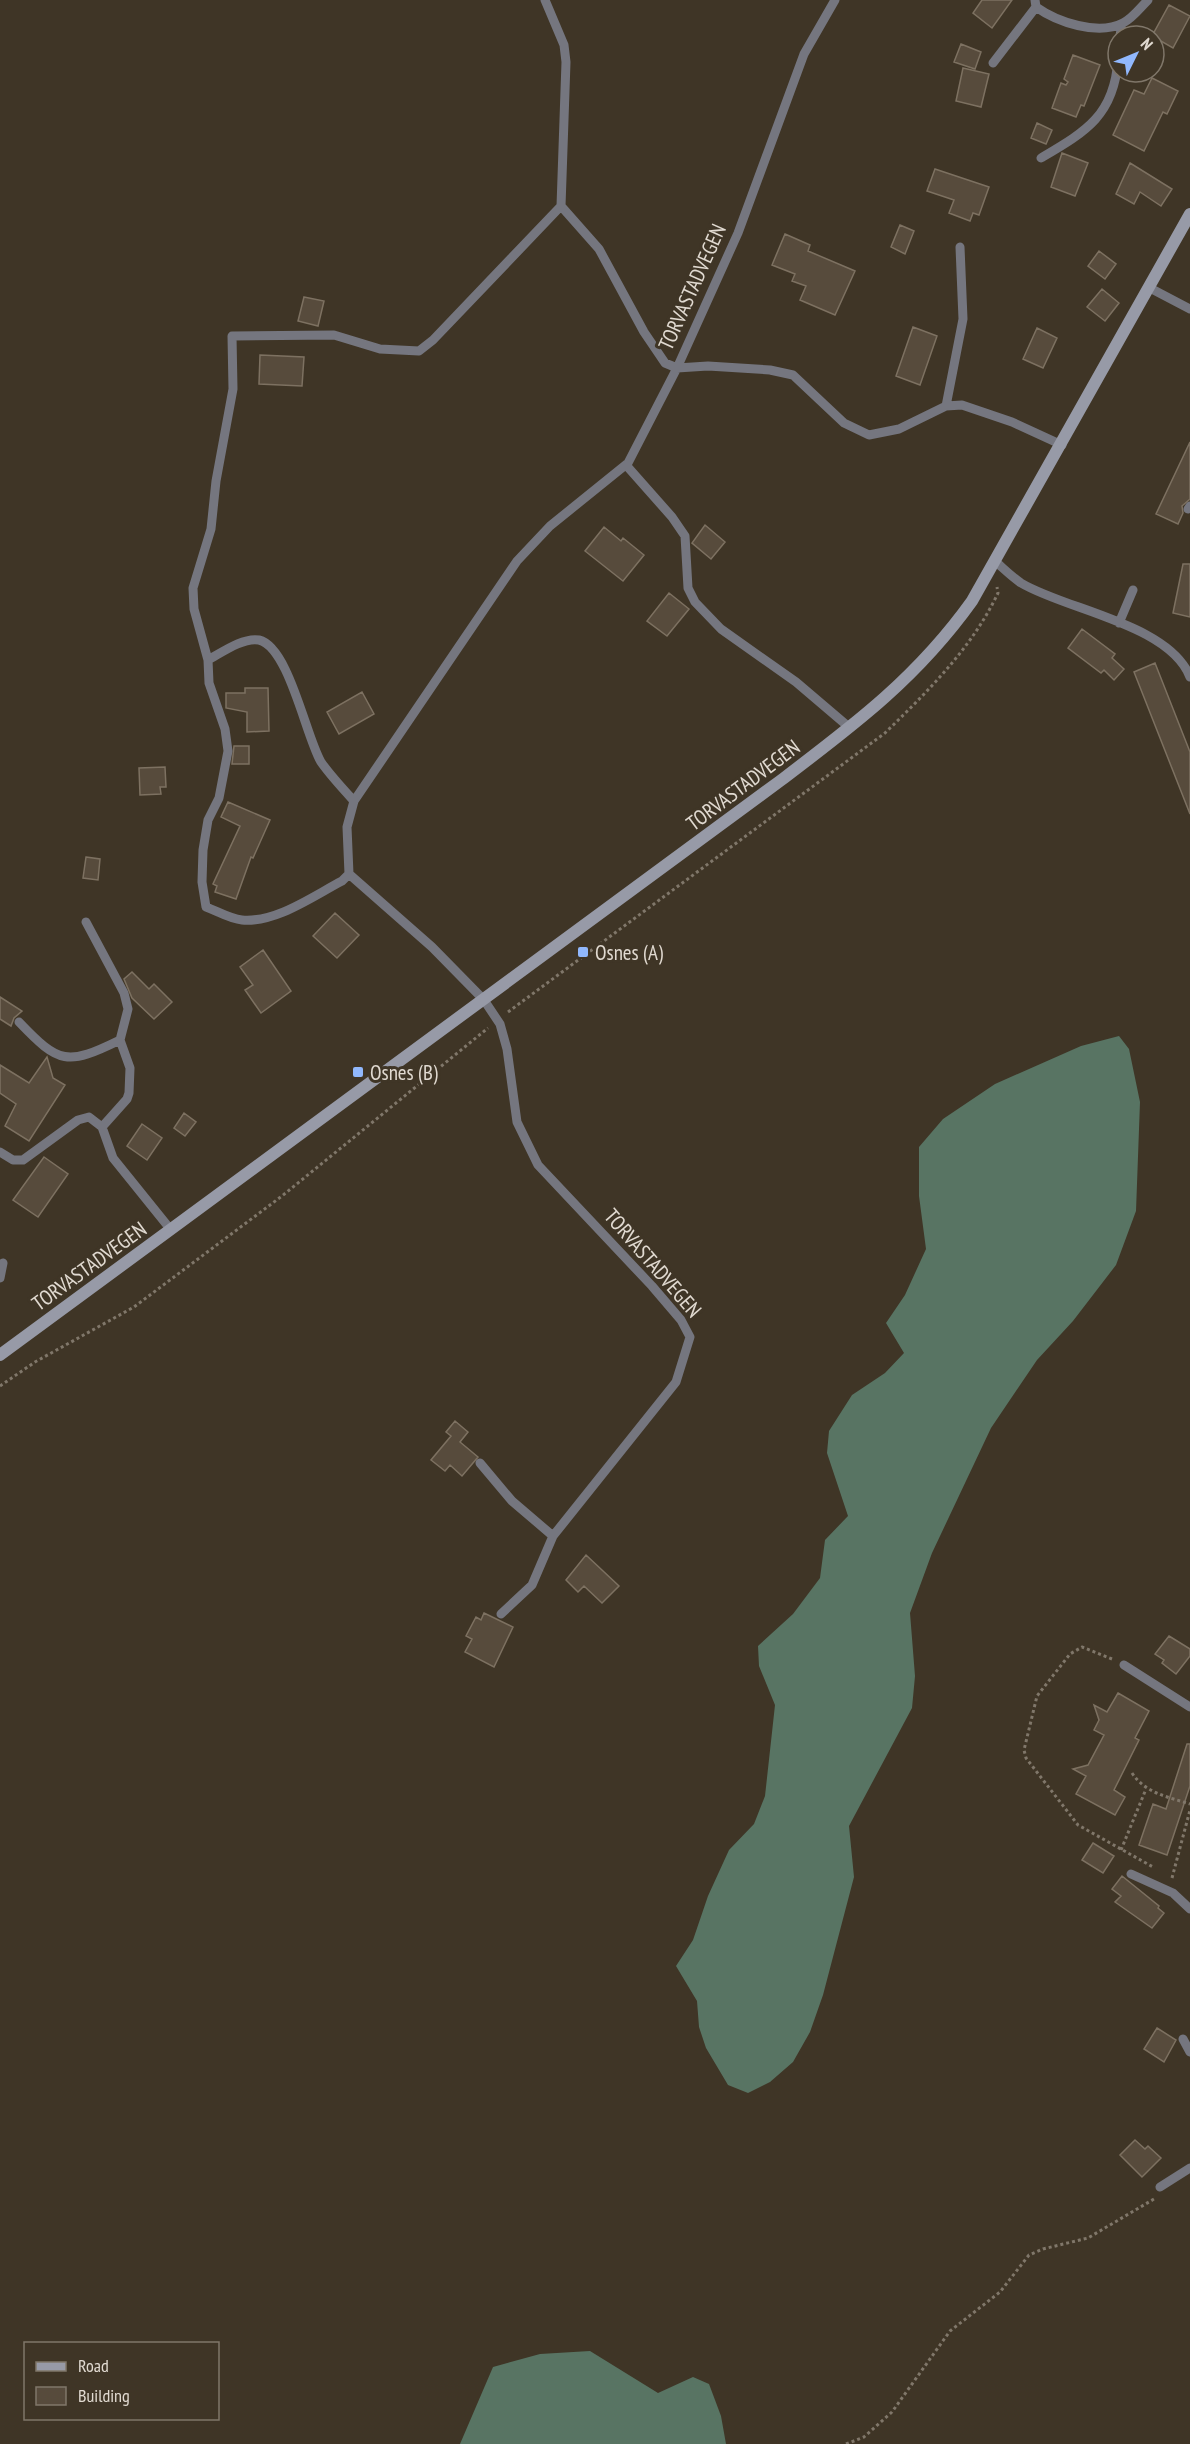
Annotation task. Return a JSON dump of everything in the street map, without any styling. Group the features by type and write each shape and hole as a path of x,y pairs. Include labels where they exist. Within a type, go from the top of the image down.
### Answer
{"main road":[{"name":"TORVASTADVEGEN","path":"0,1355 850,728 903,683 935,650 972,602 1190,214"}],"lane":[{"path":"545,0 564,45 566,62 561,206 433,340 419,351 380,349 334,335 232,336 233,389 216,481 211,529 193,588 194,609 208,660 209,683 225,729 228,751 219,798 208,820 202,882 206,908 241,920 258,918 283,912 342,881 349,874 347,827 354,801 517,561 550,526 626,465 677,368 665,363 644,332 599,249 561,206"},
{"name":"TORVASTADVEGEN","path":"835,0 804,54 738,233 677,368 708,366 770,370 793,375 844,423 869,435 899,429 946,406"},
{"path":"1122,24 1148,0"},
{"path":"993,63 1036,3 1048,16 1096,27 1106,26"},
{"path":"1041,158 1086,129 1104,111 1111,84"},
{"path":"960,248 963,319 946,406 962,405 983,411 1062,445"},
{"path":"1148,288 1190,309"},
{"path":"626,465 672,517 685,536 688,588 695,602 721,629 796,682 850,728"},
{"path":"996,562 1021,583 1119,622 1165,646 1180,659 1190,677"},
{"path":"1119,622 1133,590"},
{"path":"208,660 238,644 258,640 269,646 281,663 301,706 321,762 354,801"},
{"name":"TORVASTADVEGEN","path":"349,874 432,947 484,1000 497,1020 507,1049 517,1122 538,1165 652,1286 681,1320 690,1337 676,1382 553,1536 532,1585 501,1614"},
{"path":"0,1152 13,1160 23,1160 78,1120 89,1117 102,1127 127,1099 130,1068 120,1040 128,1010 124,993 86,922"},
{"path":"19,1022 52,1054 65,1058 82,1056 120,1040"},
{"name":"TORVASTADVEGEN","path":"102,1127 113,1158 171,1230"},
{"path":"0,1278 3,1263"},
{"path":"480,1463 512,1501 553,1536"},
{"path":"1124,1665 1190,1707"},
{"path":"1131,1874 1173,1893 1190,1909"},
{"path":"1183,2039 1190,2052"},
{"path":"1160,2187 1190,2168"}],"path":[{"path":"0,1386 35,1362 134,1307 282,1196 497,1020 885,733 931,688 979,628 998,593 996,562"},
{"path":"1124,1665 1089,1648 1078,1648 1070,1654 1037,1696 1024,1750 1026,1758 1078,1825 1160,1871"},
{"path":"1132,1773 1146,1789 1190,1804"},
{"path":"1121,1850 1146,1789"},
{"path":"1173,1893 1171,1877 1190,1810"},
{"path":"846,2444 876,2429 901,2401 950,2331 1000,2292 1029,2255 1088,2238 1156,2197 1160,2187"}],"green space":[{"path":"1119,1036 1129,1049 1140,1102 1136,1211 1116,1265 1073,1321 1037,1360 991,1428 932,1553 910,1613 915,1676 912,1708 849,1826 854,1877 823,1995 810,2032 793,2062 770,2082 748,2093 728,2085 706,2048 699,2027 697,2001 676,1966 693,1940 708,1896 729,1850 754,1824 765,1796 775,1705 759,1666 758,1646 793,1614 820,1578 825,1540 848,1516 827,1453 829,1431 852,1395 885,1373 904,1353 886,1323 905,1295 926,1249 919,1196 919,1147 943,1119 995,1084 1081,1046"},
{"path":"590,2351 658,2393 693,2377 709,2384 721,2416 726,2444 460,2444 493,2367 540,2354"}],"building":[{"path":"982,0 1012,0 992,28 973,13"},
{"path":"1169,5 1190,16 1173,48 1166,44 1166,24 1159,24"},
{"path":"961,44 981,52 975,69 954,62"},
{"path":"1073,55 1100,65 1084,106 1081,105 1076,117 1052,108 1061,83 1066,85 1068,82 1064,79"},
{"path":"963,68 989,74 981,107 956,101"},
{"path":"1149,84 1164,84 1178,91 1167,114 1163,112 1144,151 1113,135 1134,90 1144,94"},
{"path":"1037,123 1052,130 1046,144 1031,138"},
{"path":"1062,153 1088,163 1075,196 1051,187"},
{"path":"1130,163 1172,189 1161,206 1140,192 1134,204 1116,194"},
{"path":"935,169 989,187 979,215 973,213 970,221 949,213 954,200 927,191"},
{"path":"900,225 914,231 905,254 891,247"},
{"path":"785,234 810,245 808,251 855,271 835,315 800,300 806,286 792,281 795,274 772,265"},
{"path":"1099,251 1116,264 1105,279 1088,266"},
{"path":"1102,289 1119,303 1105,321 1087,307"},
{"path":"304,297 324,301 318,326 298,321"},
{"path":"913,327 937,336 920,385 896,376"},
{"path":"1037,328 1057,338 1043,368 1023,359"},
{"path":"260,355 304,357 302,386 259,384"},
{"path":"1190,442 1190,499 1182,506 1183,513 1178,524 1156,514"},
{"path":"705,525 725,542 711,559 692,543"},
{"path":"604,527 621,541 623,538 644,555 623,581 585,551"},
{"path":"1183,564 1190,564 1190,617 1173,613"},
{"path":"669,593 689,609 667,636 647,621"},
{"path":"1082,629 1115,654 1112,658 1124,669 1114,680 1104,670 1101,673 1068,648"},
{"path":"1155,663 1190,752 1190,814 1134,672"},
{"path":"245,688 268,688 269,731 247,732 247,712 226,708 226,693 245,693"},
{"path":"362,692 374,714 339,734 327,712"},
{"path":"234,746 249,746 249,764 232,764"},
{"path":"165,767 166,787 160,787 161,794 140,795 139,768"},
{"path":"228,802 270,820 253,858 251,857 236,899 215,892 217,886 213,884 240,826 221,817"},
{"path":"86,857 100,859 98,880 83,878"},
{"path":"335,913 359,935 337,958 313,936"},
{"path":"263,950 291,991 261,1013 245,990 253,985 240,967"},
{"path":"132,972 149,989 154,984 172,1002 154,1019 132,998 124,979"},
{"path":"0,997 22,1011 14,1018 11,1026 0,1019"},
{"path":"47,1057 53,1078 65,1085 29,1141 5,1126 16,1104 0,1093 0,1065 29,1083"},
{"path":"184,1113 196,1122 185,1136 174,1128"},
{"path":"142,1124 162,1138 147,1160 127,1146"},
{"path":"44,1157 68,1174 38,1217 13,1200"},
{"path":"455,1421 468,1432 460,1442 478,1457 462,1476 450,1465 445,1471 431,1460 451,1436 446,1432"},
{"path":"586,1555 619,1586 602,1603 584,1586 578,1592 566,1580"},
{"path":"484,1613 513,1627 494,1667 465,1652 472,1639 466,1636 476,1617 481,1620"},
{"path":"1169,1636 1190,1649 1190,1656 1176,1674 1162,1663 1164,1660 1155,1654"},
{"path":"1118,1693 1149,1711 1135,1738 1139,1740 1114,1790 1125,1797 1115,1815 1076,1794 1086,1776 1073,1769 1088,1765 1104,1735 1094,1730 1099,1720 1094,1705 1107,1712"},
{"path":"1187,1744 1190,1744 1190,1786 1167,1855 1139,1845 1153,1804 1166,1809"},
{"path":"1093,1843 1114,1856 1103,1873 1082,1860"},
{"path":"1122,1876 1159,1906 1158,1908 1164,1913 1152,1928 1115,1902 1121,1896 1112,1889"},
{"path":"1157,2028 1176,2040 1164,2062 1144,2049"},
{"path":"1135,2140 1145,2149 1148,2146 1161,2158 1142,2177 1120,2155"}],"place":[{"name":"Osnes (A)","path":"583,952"},
{"name":"Osnes (B)","path":"358,1072"}]}
